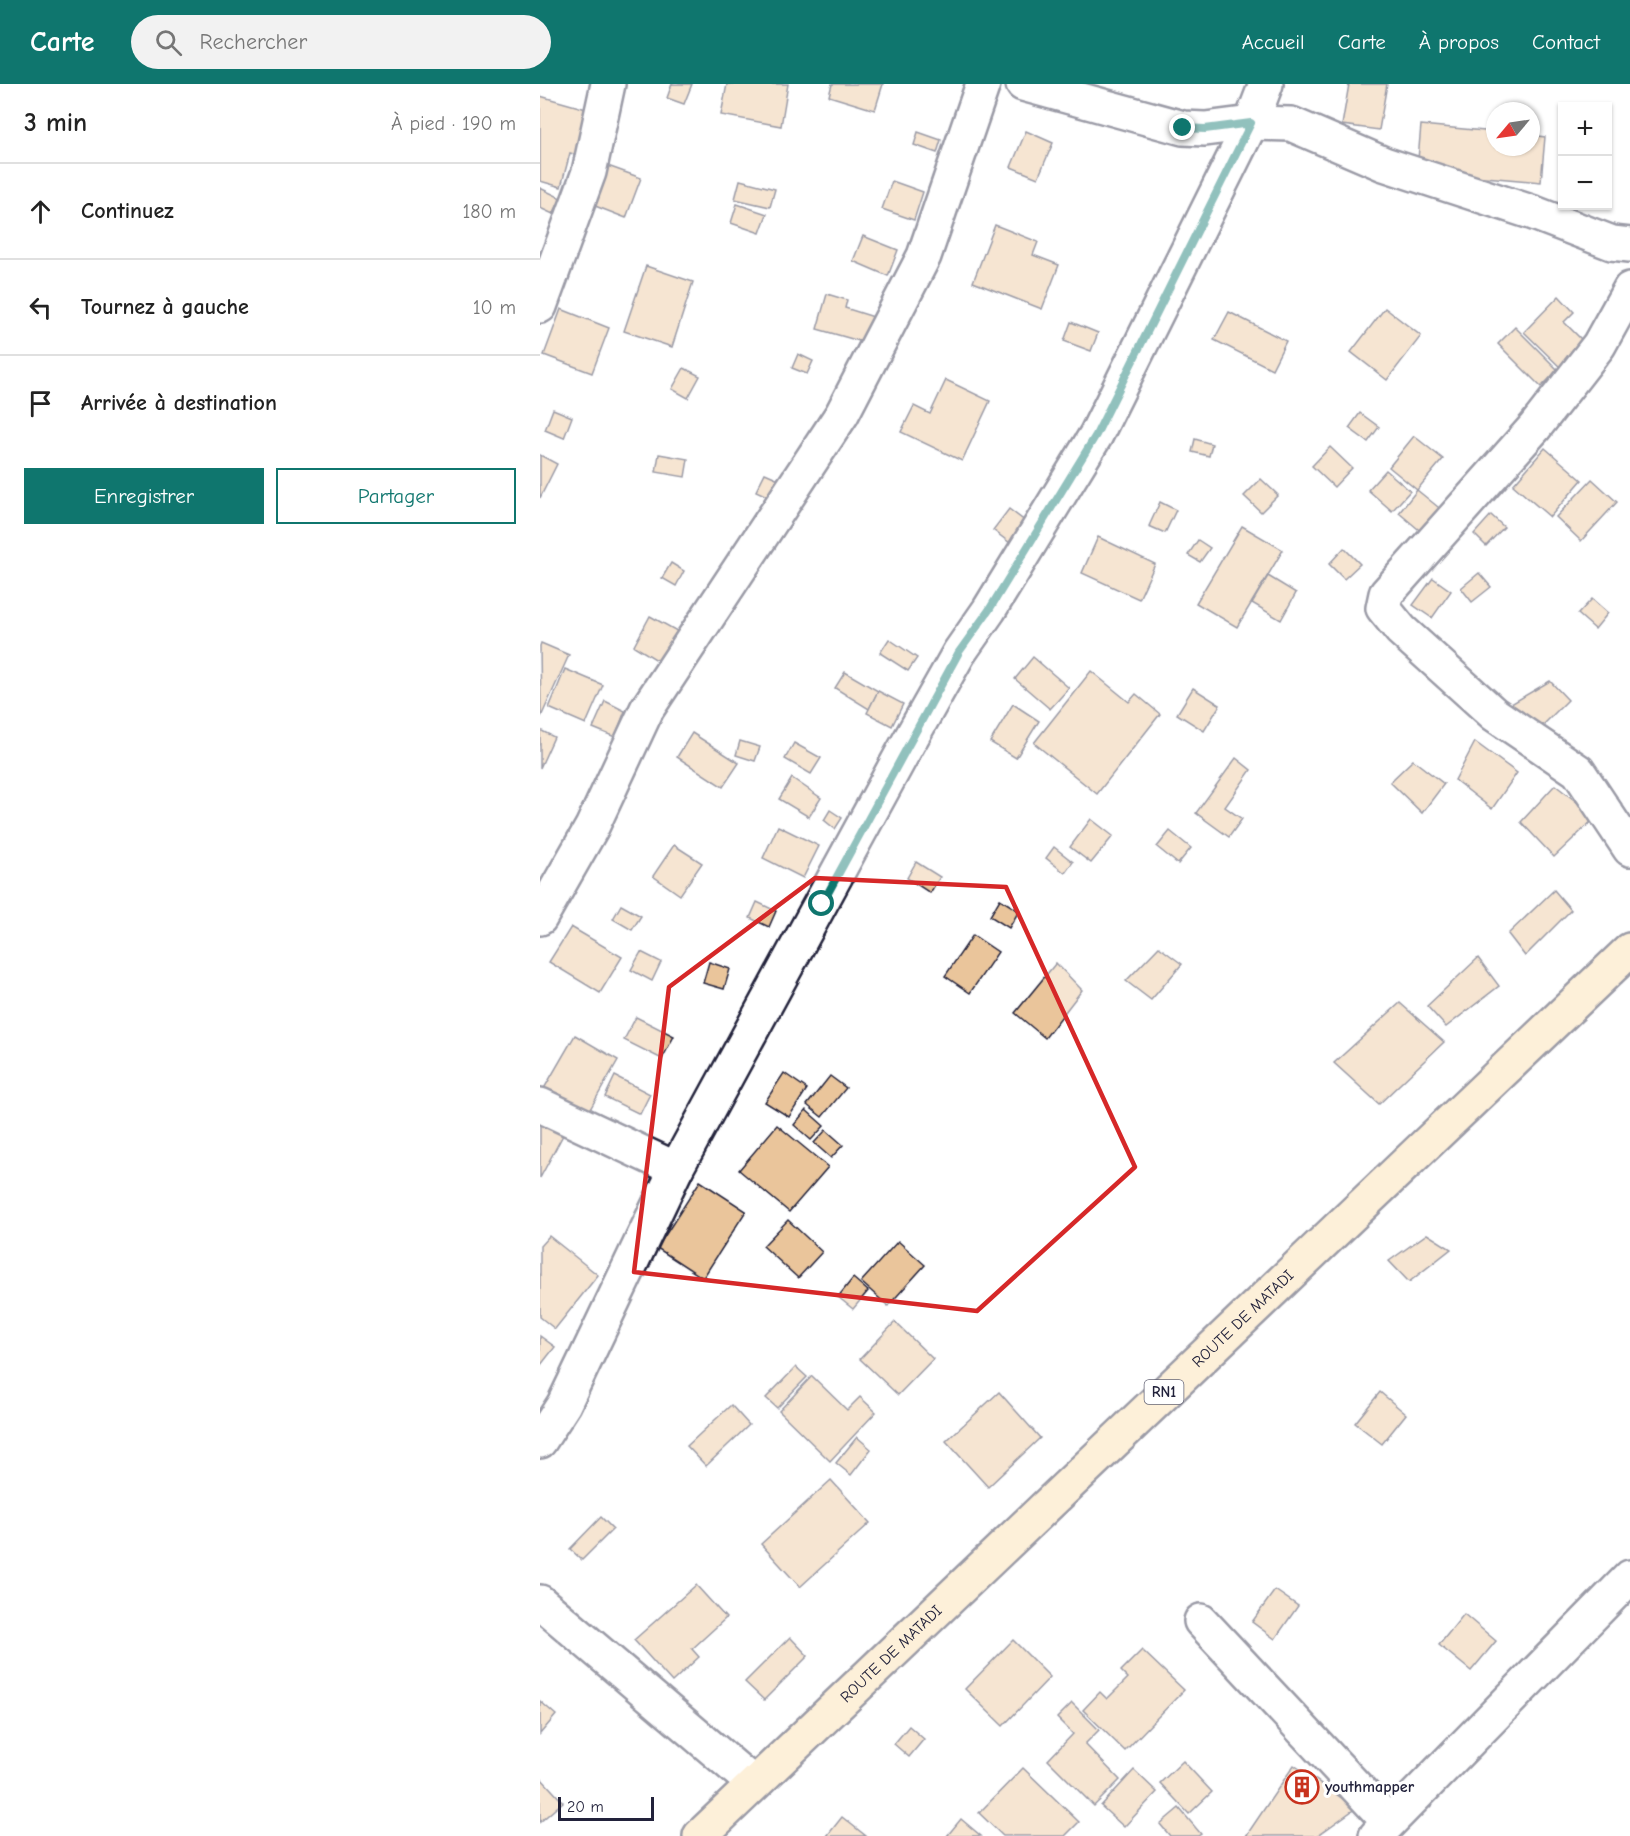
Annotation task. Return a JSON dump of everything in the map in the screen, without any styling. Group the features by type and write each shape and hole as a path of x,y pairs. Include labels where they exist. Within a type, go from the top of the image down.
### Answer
{"highway":[{"name":"ROUTE DE MATADI","path":"700,1836 1630,950"}],"street":[{"path":"540,306 589,172 608,84"},
{"path":"540,918 592,827 647,709 842,414 924,256 983,84"},
{"path":"1023,84 1183,128 1205,129 1251,123 1291,124 1384,164 1534,213 1612,243 1630,245"},
{"path":"540,1441 564,1404 676,1168 959,652 989,610 1096,435 1251,123 1266,84"},
{"path":"1630,289 1599,345 1535,427 1386,594 1383,608 1401,630 1494,714 1578,771 1630,849"},
{"path":"540,1105 676,1168"},
{"path":"1201,1622 1383,1829 1630,1577"},
{"path":"540,1602 754,1784"}],"highlighted area":[{"path":"815,878 1006,887 1135,1167 977,1311 634,1272 669,987"}],"building":[{"path":"672,84 692,84 684,104 667,98"},
{"path":"727,84 788,84 781,126 721,115"},
{"path":"832,84 883,84 875,110 829,96"},
{"path":"1349,84 1387,84 1379,130 1342,125"},
{"path":"540,96 597,112 584,157 570,153 561,187 540,181"},
{"path":"1421,125 1486,131 1486,156 1540,156 1540,136 1545,137 1541,182 1417,171"},
{"path":"1026,131 1053,143 1038,178 1011,167"},
{"path":"918,132 941,140 937,153 914,145"},
{"path":"605,165 641,178 626,218 590,204"},
{"path":"740,180 775,189 770,207 735,199"},
{"path":"892,181 923,192 914,220 882,209"},
{"path":"540,188 561,198 553,214 540,208"},
{"path":"737,204 767,214 760,233 731,223"},
{"path":"995,225 1038,242 1033,255 1059,265 1042,309 973,282"},
{"path":"863,236 898,250 888,276 853,261"},
{"path":"646,266 693,282 672,347 624,331"},
{"path":"827,294 847,300 845,308 877,318 870,344 817,329"},
{"path":"1559,296 1574,312 1564,322 1591,349 1567,374 1524,332"},
{"path":"1385,308 1421,336 1387,380 1351,352"},
{"path":"561,309 609,328 592,373 544,355"},
{"path":"1229,312 1286,341 1272,369 1214,340"},
{"path":"1071,322 1098,333 1091,351 1064,341"},
{"path":"1515,327 1558,370 1541,387 1498,344"},
{"path":"798,354 813,361 807,374 792,368"},
{"path":"684,368 700,376 688,398 672,389"},
{"path":"946,380 990,401 962,461 901,432 914,406 930,414"},
{"path":"553,409 572,417 564,438 545,430"},
{"path":"1360,413 1379,427 1368,442 1349,428"},
{"path":"1414,436 1443,459 1417,490 1389,467"},
{"path":"1195,439 1212,444 1209,456 1192,452"},
{"path":"1330,447 1352,468 1334,487 1312,466"},
{"path":"1545,448 1582,480 1550,517 1513,485"},
{"path":"659,454 688,459 685,477 656,472"},
{"path":"540,455 557,464 540,498"},
{"path":"1386,470 1410,491 1392,511 1368,490"},
{"path":"765,473 788,483 780,502 756,491"},
{"path":"1261,479 1278,495 1261,512 1244,496"},
{"path":"1592,479 1617,502 1581,541 1556,517"},
{"path":"1417,490 1443,511 1424,534 1399,513"},
{"path":"1160,502 1176,510 1165,533 1149,526"},
{"path":"1009,509 1030,525 1014,546 993,530"},
{"path":"1491,515 1504,527 1486,546 1474,534"},
{"path":"1242,526 1283,550 1237,627 1196,603"},
{"path":"1098,537 1155,564 1139,599 1082,573"},
{"path":"1198,540 1210,548 1200,562 1188,555"},
{"path":"1344,548 1360,564 1344,579 1329,564"},
{"path":"671,563 684,571 676,586 662,578"},
{"path":"1479,573 1491,587 1472,602 1461,588"},
{"path":"1268,576 1296,593 1281,620 1252,603"},
{"path":"1433,578 1451,591 1432,618 1413,605"},
{"path":"1592,599 1608,613 1595,629 1578,614"},
{"path":"650,616 677,631 660,662 634,646"},
{"path":"889,639 917,658 908,671 880,653"},
{"path":"541,643 569,655 541,717 540,646"},
{"path":"1033,657 1069,688 1050,709 1015,679"},
{"path":"565,669 603,685 586,724 549,708"},
{"path":"1091,671 1129,702 1136,694 1160,714 1097,794 1034,743"},
{"path":"845,672 878,691 869,709 835,688"},
{"path":"1550,681 1568,700 1530,738 1494,714"},
{"path":"1193,688 1220,705 1204,731 1177,714"},
{"path":"878,691 903,704 892,726 867,713"},
{"path":"605,701 625,711 615,737 593,728"},
{"path":"1013,704 1039,721 1016,758 990,742"},
{"path":"540,730 554,737 540,768"},
{"path":"692,733 739,763 723,787 677,757"},
{"path":"740,741 760,747 755,761 736,755"},
{"path":"1475,742 1517,773 1492,809 1455,780"},
{"path":"794,743 821,758 811,774 785,759"},
{"path":"1236,758 1251,770 1225,807 1242,819 1229,837 1196,813"},
{"path":"1413,760 1444,784 1422,813 1390,782"},
{"path":"792,778 821,798 809,817 779,799"},
{"path":"1555,785 1596,817 1554,857 1521,822"},
{"path":"830,810 842,818 835,829 824,820"},
{"path":"1091,819 1113,836 1091,863 1070,847"},
{"path":"778,826 819,846 803,878 763,858"},
{"path":"1170,831 1191,848 1178,864 1157,847"},
{"path":"674,845 702,863 680,895 653,876"},
{"path":"1054,847 1073,862 1065,873 1046,858"},
{"path":"916,862 940,877 930,893 907,878"},
{"path":"1554,890 1571,910 1525,956 1508,934"},
{"path":"1000,899 1019,911 1009,928 990,916"},
{"path":"757,902 776,911 769,927 750,918"},
{"path":"621,905 641,916 632,930 613,919"},
{"path":"571,927 622,957 600,993 549,962"},
{"path":"973,935 998,952 970,993 945,976"},
{"path":"1159,947 1182,964 1151,1000 1126,981"},
{"path":"641,952 661,962 652,981 631,970"},
{"path":"1478,958 1499,986 1446,1027 1427,1006"},
{"path":"709,962 730,969 724,989 703,983"},
{"path":"1056,963 1082,990 1045,1038 1015,1013"},
{"path":"1400,1003 1444,1042 1379,1104 1334,1063"},
{"path":"636,1017 674,1036 662,1059 624,1040"},
{"path":"575,1035 618,1060 585,1118 542,1092"},
{"path":"784,1073 807,1089 789,1117 765,1102"},
{"path":"615,1076 650,1094 640,1114 605,1097"},
{"path":"830,1076 846,1088 822,1117 807,1105"},
{"path":"806,1110 824,1126 811,1140 794,1125"},
{"path":"540,1122 563,1135 540,1178"},
{"path":"777,1125 828,1167 789,1212 739,1170"},
{"path":"826,1130 843,1145 831,1158 814,1143"},
{"path":"700,1181 746,1211 703,1278 657,1248"},
{"path":"788,1220 822,1252 798,1278 763,1246"},
{"path":"1427,1234 1451,1249 1409,1282 1389,1261"},
{"path":"549,1236 598,1275 555,1329 540,1317 540,1246"},
{"path":"898,1241 925,1265 888,1306 861,1282"},
{"path":"853,1278 868,1291 853,1309 838,1297"},
{"path":"895,1322 933,1359 898,1395 860,1359"},
{"path":"540,1336 555,1347 540,1366"},
{"path":"796,1367 807,1377 777,1408 766,1398"},
{"path":"812,1376 847,1410 860,1397 876,1412 830,1461 779,1411"},
{"path":"999,1392 1040,1438 988,1487 946,1441"},
{"path":"1380,1392 1406,1414 1382,1444 1355,1423"},
{"path":"731,1405 749,1425 706,1466 687,1446"},
{"path":"857,1437 871,1449 851,1475 836,1463"},
{"path":"831,1480 870,1523 800,1587 761,1544"},
{"path":"601,1517 613,1529 582,1560 570,1549"},
{"path":"696,1585 726,1618 692,1649 699,1657 672,1682 634,1640"},
{"path":"1275,1590 1298,1606 1275,1639 1252,1622"},
{"path":"1464,1614 1496,1641 1471,1671 1439,1645"},
{"path":"790,1637 808,1656 764,1700 745,1682"},
{"path":"1013,1640 1050,1677 1003,1726 965,1689"},
{"path":"1142,1650 1184,1690 1125,1751 1083,1710 1100,1692 1107,1699 1128,1678 1121,1671"},
{"path":"540,1701 556,1715 540,1734"},
{"path":"1072,1703 1099,1730 1085,1744 1120,1780 1094,1806 1048,1760 1073,1734 1057,1718"},
{"path":"909,1726 924,1739 909,1757 894,1744"},
{"path":"1183,1761 1212,1792 1189,1814 1160,1783"},
{"name":"youthmapper","path":"1294,1765 1356,1808 1317,1836 1246,1836"},
{"path":"1023,1768 1079,1822 1065,1836 1003,1836 979,1813"},
{"path":"1134,1770 1157,1792 1124,1827 1101,1806"},
{"path":"540,1777 563,1802 540,1822"},
{"path":"1179,1808 1201,1834 1198,1836 1170,1836 1160,1824"},
{"path":"842,1817 866,1836 827,1836"},
{"path":"961,1819 981,1836 947,1836"}],"place":[{"name":"youthmapper","path":"1302,1787"}],"route":[{"path":"822,904 959,652 989,610 1096,435 1251,123 1205,129 1183,128"}]}
